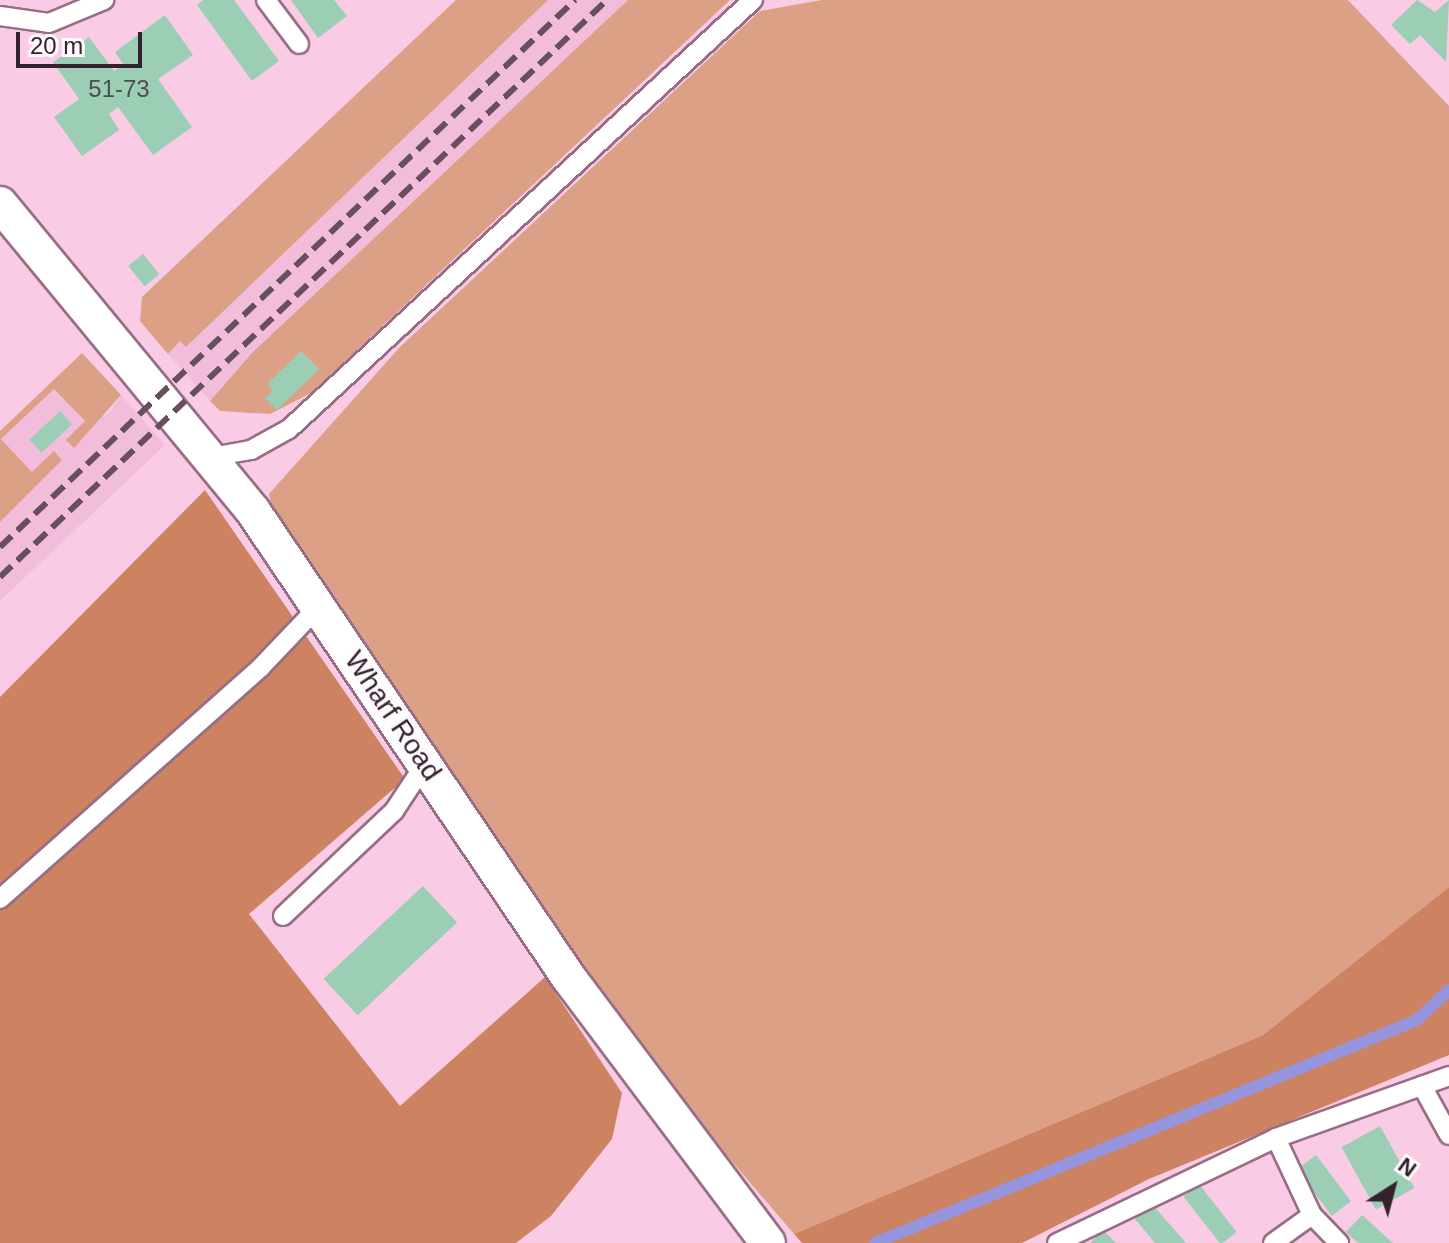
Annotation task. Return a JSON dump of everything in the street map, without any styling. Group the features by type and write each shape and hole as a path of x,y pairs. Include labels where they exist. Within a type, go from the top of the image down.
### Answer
{"street":[{"name":"Wharf Road","path":"0,204 211,457 319,606 569,978 768,1243"}],"lane":[{"path":"0,16 49,23 104,0"},
{"path":"266,0 299,44"},
{"path":"211,457 251,450 289,429 753,0"},
{"path":"0,899 261,667 319,606"},
{"path":"283,916 394,811 425,764"},
{"path":"1057,1243 1276,1138 1449,1076"},
{"path":"1422,1086 1449,1135"},
{"path":"1276,1138 1312,1215 1339,1243"},
{"path":"1273,1243 1312,1215"}],"shaded area":[{"path":"456,0 548,0 186,347 180,341 168,354 140,321 142,297"},
{"path":"548,0 628,0 210,401 168,354 180,341 186,347"},
{"path":"628,0 730,0 311,393 270,414 220,411 210,401 252,353"},
{"path":"822,0 1348,0 1449,106 1449,887 1263,1035 794,1234 653,1069 273,512 269,494 399,348 760,11"},
{"path":"82,353 121,395 74,448 66,440 85,421 54,389 1,439 32,472 54,451 62,460 0,522 0,431"},
{"path":"54,388 85,422 109,414 121,395 165,445 0,601 0,522 62,460 32,472 1,439"},
{"path":"205,490 405,779 249,914 400,1106 545,977 622,1093 612,1139 551,1216 516,1243 0,1243 0,697"},
{"path":"1449,887 1449,1055 1149,1179 1022,1243 802,1243 794,1234 1263,1035"}],"building":[{"path":"203,0 234,0 279,61 252,81 197,5"},
{"path":"291,0 334,0 347,16 318,38"},
{"path":"1417,0 1435,12 1449,0 1446,62 1420,35 1410,44 1391,25"},
{"path":"165,15 193,55 158,79 192,127 153,155 118,107 109,114 119,130 82,156 54,117 79,99 53,62 89,37 114,71 124,65 115,52"},
{"path":"143,254 159,274 145,286 128,266"},
{"path":"301,351 319,369 277,410 265,398 273,390 267,384"},
{"path":"60,411 72,424 42,453 29,440"},
{"path":"423,886 457,923 358,1015 324,979"},
{"path":"1380,1126 1414,1188 1376,1209 1342,1147"},
{"path":"1316,1155 1351,1201 1332,1216 1297,1169"},
{"path":"1199,1184 1237,1232 1220,1243 1183,1196"},
{"path":"1152,1204 1186,1243 1155,1243 1135,1219"},
{"path":"1362,1215 1393,1243 1358,1243 1346,1232"},
{"path":"1103,1230 1116,1243 1090,1243"}],"waterway":[{"path":"875,1243 1417,1020 1449,990"}],"railway":[{"path":"0,547 575,0"},
{"path":"0,577 607,0"}]}
